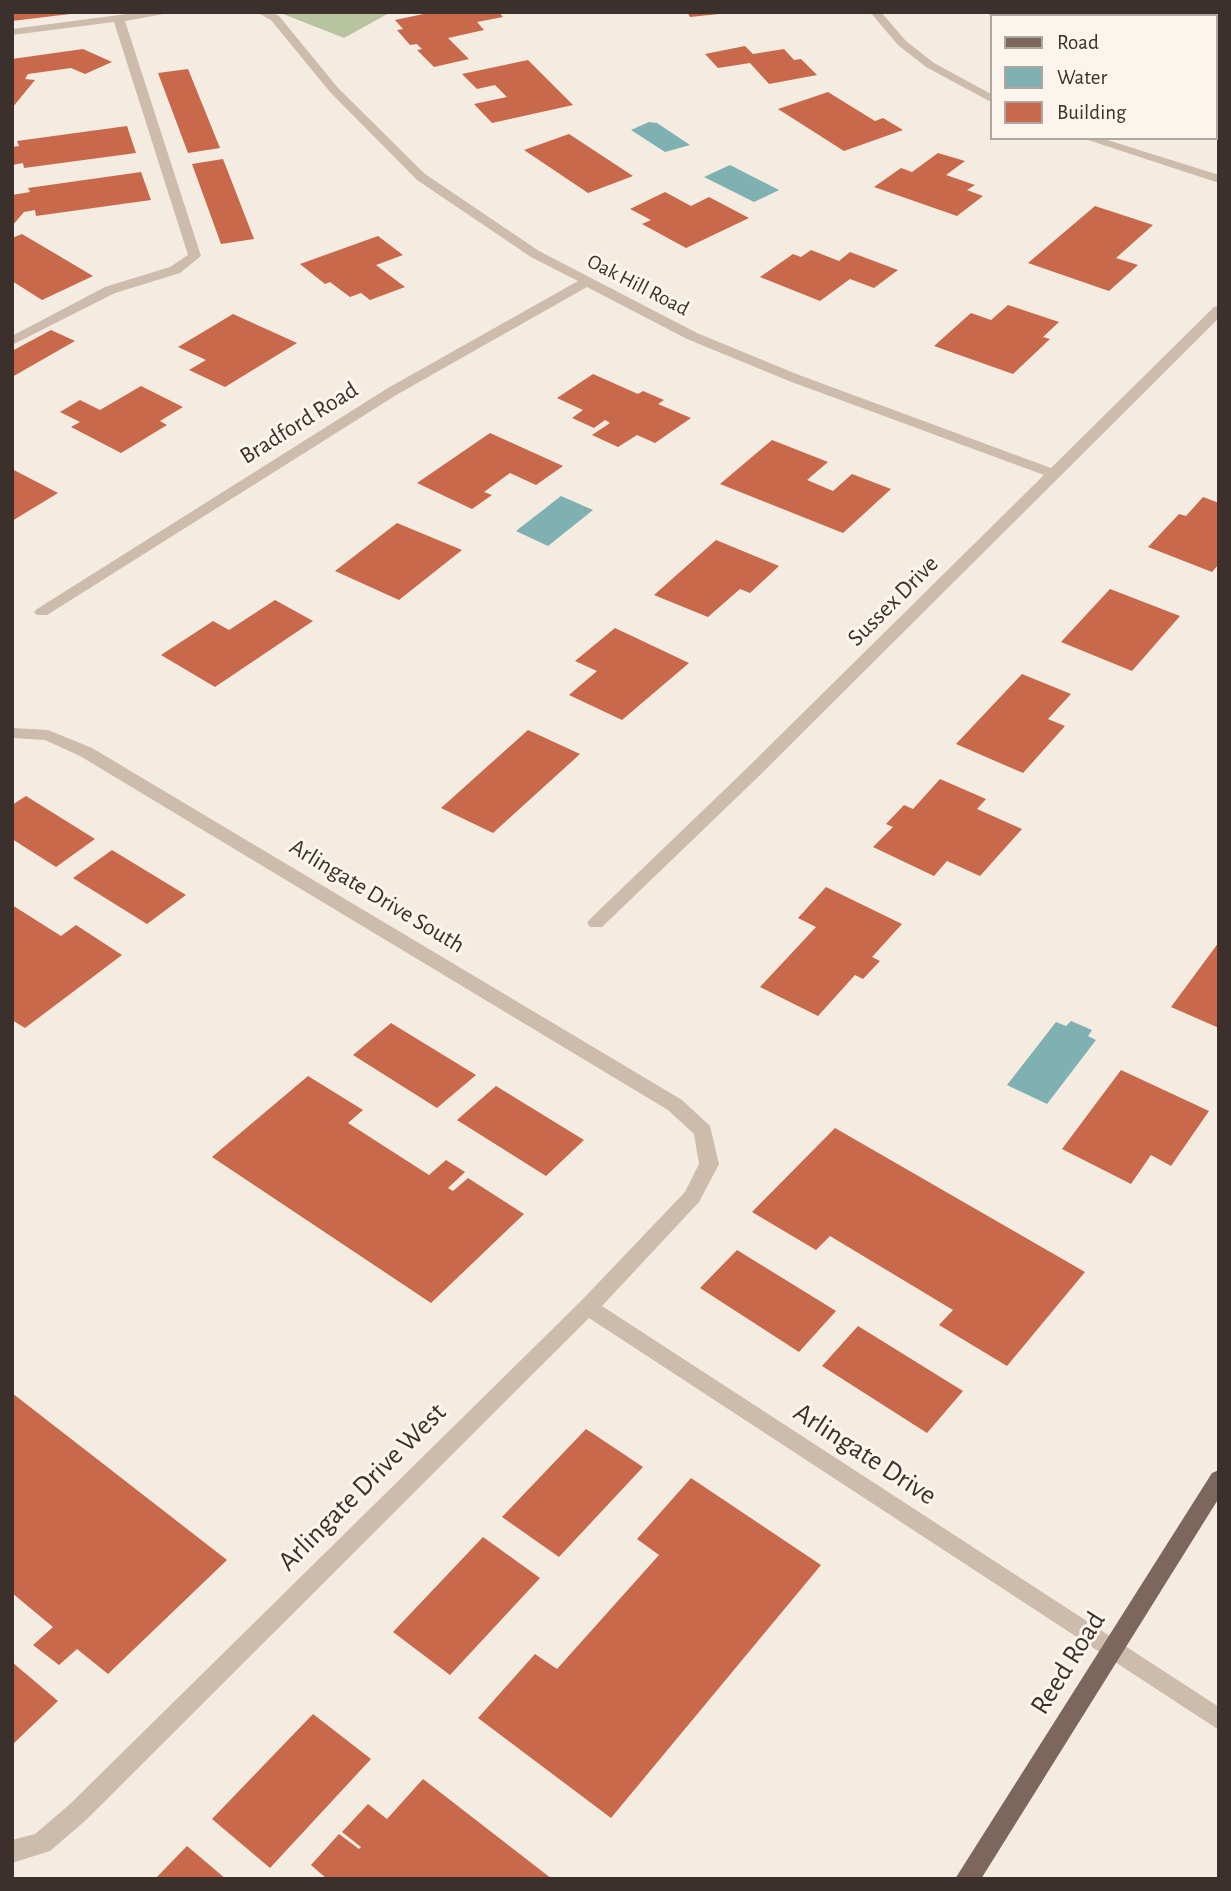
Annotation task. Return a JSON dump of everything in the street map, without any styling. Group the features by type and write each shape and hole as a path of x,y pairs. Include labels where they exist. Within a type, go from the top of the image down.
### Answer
{"main road":[{"name":"Reed Road","path":"967,1879 1219,1479"}],"street":[{"path":"12,32 170,12"},
{"name":"Oak Hill Road","path":"261,12 275,19 334,90 421,177 485,222 586,282 692,336 794,378 1054,474"},
{"path":"875,12 902,43 930,65 990,98"},
{"path":"12,341 110,290 175,270 195,256 119,20"},
{"path":"1095,140 1219,178"},
{"name":"Bradford Road","path":"42,612 393,391 586,282"},
{"name":"Sussex Drive","path":"596,923 1219,310"},
{"name":"Arlingate Drive South","path":"12,733 48,735 86,752 675,1105 703,1131"},
{"name":"Arlingate Drive West","path":"12,1852 42,1843 76,1813 588,1307 692,1196 709,1164 703,1131"},
{"name":"Arlingate Drive","path":"588,1307 1219,1720"}],"green space":[{"path":"278,12 391,12 344,38"}],"water":[{"path":"649,122 657,123 690,145 665,152 631,130"},
{"path":"730,165 779,190 754,202 704,177"},
{"path":"561,496 593,510 548,546 516,531"},
{"path":"1071,1021 1092,1030 1088,1036 1096,1040 1047,1104 1007,1085 1056,1022 1066,1026"}],"building":[{"path":"12,12 70,12 70,14 12,21"},
{"path":"433,12 499,12 503,17 477,22 484,30 448,38 469,59 434,67 417,50 422,49 417,44 410,45 397,30 403,29 395,20"},
{"path":"687,12 719,12 719,14 690,17"},
{"path":"987,12 1076,14 990,14"},
{"path":"745,46 753,54 784,49 794,60 801,59 817,75 769,84 750,63 718,68 705,54"},
{"path":"83,49 112,62 85,74 71,68 28,74 25,79 35,80 12,108 12,59"},
{"path":"528,60 573,105 492,123 474,104 507,97 495,85 477,89 462,74"},
{"path":"188,69 220,148 188,153 158,73"},
{"path":"828,92 875,121 883,118 903,130 844,151 778,109"},
{"path":"127,126 136,153 24,168 23,163 12,165 12,147 19,146 17,141"},
{"path":"569,134 633,176 588,193 524,150"},
{"path":"938,153 965,161 946,175 975,185 967,190 983,196 957,216 874,187 901,168 912,172"},
{"path":"223,159 254,239 221,244 192,164"},
{"path":"141,172 151,200 36,216 35,210 24,212 12,226 12,195 30,192 28,188"},
{"path":"665,192 691,206 709,197 749,218 686,248 642,224 651,220 630,209"},
{"path":"1095,206 1153,225 1116,258 1138,265 1109,291 1028,263"},
{"path":"22,234 93,276 42,300 12,281 12,238"},
{"path":"378,236 403,255 376,265 405,287 370,300 361,293 350,297 330,282 325,284 300,264"},
{"path":"811,250 839,261 850,252 898,270 874,288 850,279 820,301 760,277 793,254 801,257"},
{"path":"1008,305 1059,322 1043,337 1050,339 1013,374 934,346 971,313 991,320"},
{"path":"233,314 297,343 225,387 189,370 206,360 178,347"},
{"path":"51,330 75,341 12,377 12,351"},
{"path":"593,374 638,394 643,391 664,400 658,404 691,418 655,443 637,435 618,447 592,435 610,423 605,420 594,428 572,418 583,410 557,398"},
{"path":"141,386 183,407 160,421 167,425 121,453 71,427 80,422 60,412 80,400 100,410"},
{"path":"490,433 563,466 536,485 510,473 484,492 492,495 472,509 417,483"},
{"path":"772,440 828,462 807,480 833,491 852,474 891,489 843,533 720,484"},
{"path":"12,469 58,493 12,521"},
{"path":"1203,497 1219,503 1219,564 1212,572 1148,547 1179,514 1186,516"},
{"path":"397,523 462,550 399,600 335,571"},
{"path":"716,540 779,566 750,593 740,589 708,617 654,595"},
{"path":"1110,589 1180,616 1132,671 1061,642"},
{"path":"275,600 313,621 215,687 161,655 213,621 229,630"},
{"path":"615,628 689,663 622,720 569,695 597,671 575,661"},
{"path":"1022,674 1071,694 1048,719 1065,726 1023,773 956,744"},
{"path":"528,730 580,754 493,833 441,808"},
{"path":"940,779 986,799 977,809 1022,829 980,876 947,861 934,876 873,847 893,827 886,824 904,805 913,809"},
{"path":"26,796 95,839 56,867 12,839 12,805"},
{"path":"112,850 186,895 147,924 73,878"},
{"path":"826,887 902,924 872,957 880,961 863,979 855,975 818,1016 760,987 816,927 798,918"},
{"path":"12,905 61,936 76,925 122,955 25,1028 12,1020"},
{"path":"1219,942 1219,1028 1171,1007"},
{"path":"391,1023 476,1075 437,1108 353,1055"},
{"path":"1121,1070 1209,1111 1171,1166 1151,1155 1131,1184 1062,1149"},
{"path":"308,1076 363,1110 348,1123 429,1175 446,1160 465,1172 448,1188 453,1191 468,1178 524,1214 431,1303 212,1157"},
{"path":"496,1086 584,1140 546,1176 457,1120"},
{"path":"835,1128 1085,1272 1007,1366 939,1325 953,1310 830,1236 816,1250 752,1212"},
{"path":"737,1250 836,1311 799,1352 700,1288"},
{"path":"858,1326 963,1391 927,1433 822,1366"},
{"path":"12,1393 227,1560 108,1674 77,1649 59,1665 33,1645 53,1627 12,1593"},
{"path":"586,1429 643,1467 559,1557 502,1517"},
{"path":"691,1478 821,1565 611,1818 478,1718 535,1654 557,1669 659,1555 637,1539"},
{"path":"483,1537 540,1578 450,1675 393,1632"},
{"path":"12,1662 58,1701 12,1745"},
{"path":"313,1714 371,1759 270,1868 212,1819"},
{"path":"423,1779 552,1879 327,1879 311,1865 339,1834 359,1849 361,1847 342,1832 368,1804 387,1819"},
{"path":"187,1846 226,1879 155,1879"}]}
